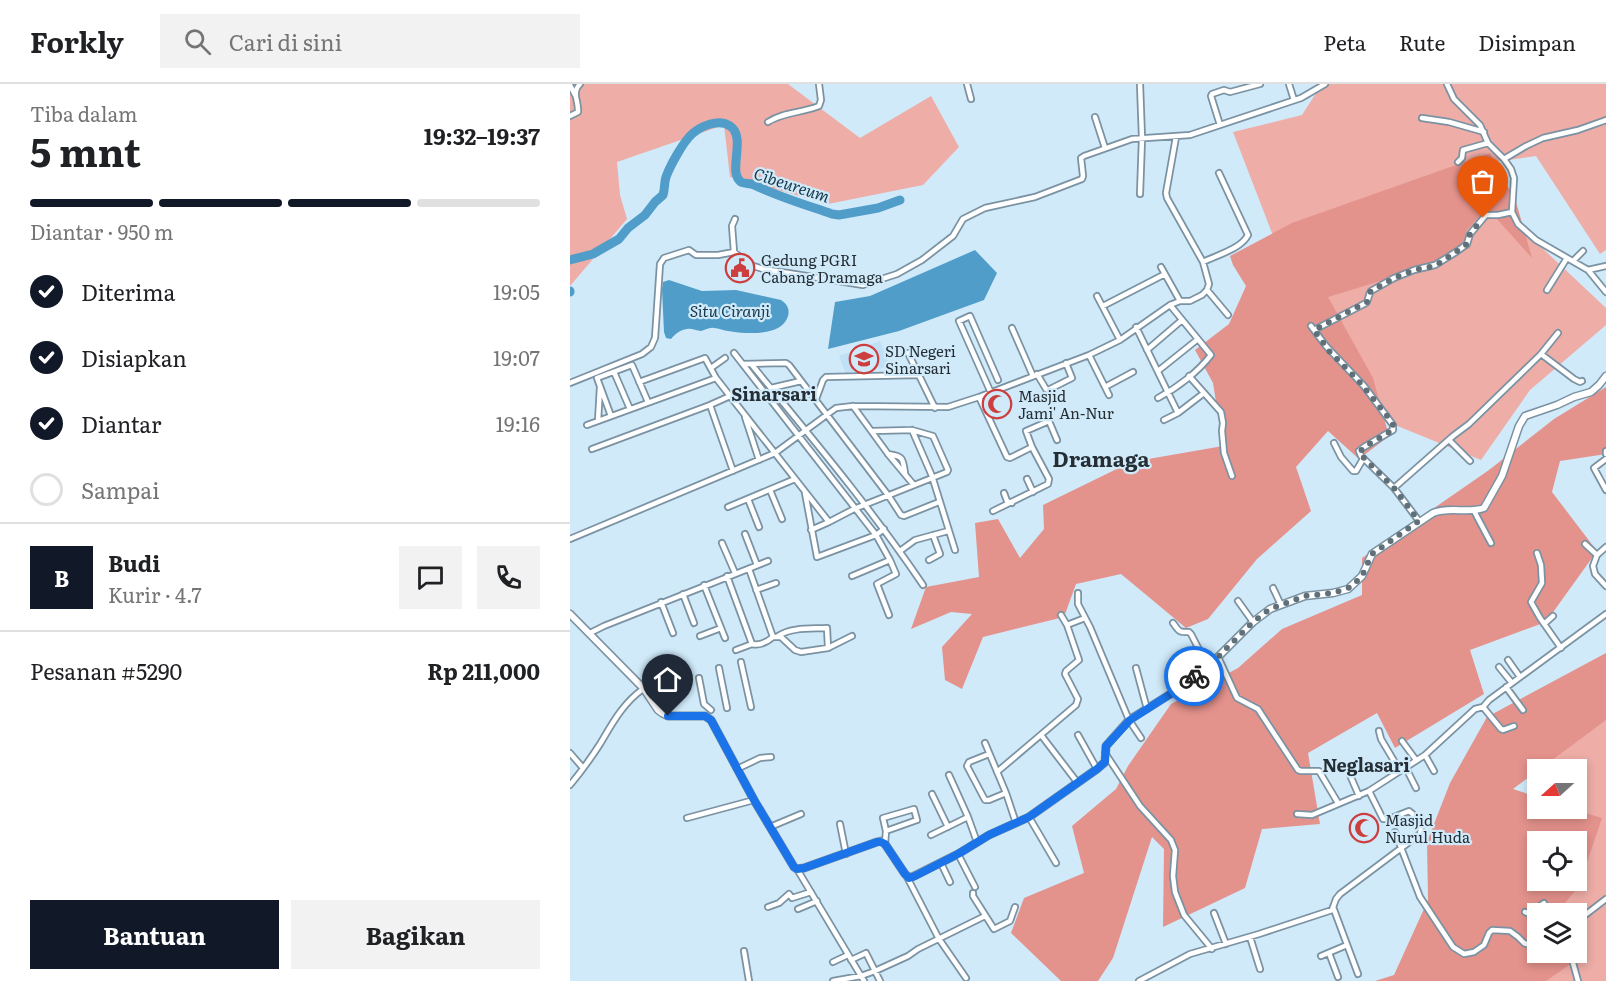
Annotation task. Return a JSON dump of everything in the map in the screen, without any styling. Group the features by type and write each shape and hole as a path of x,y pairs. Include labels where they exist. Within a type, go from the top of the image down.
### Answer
{"street":[{"path":"575,95 576,88 580,84"},
{"path":"768,122 788,113 819,106 821,100 819,84"},
{"path":"967,84 971,99"},
{"path":"1140,84 1142,138 1140,194"},
{"path":"1220,125 1212,94 1260,84"},
{"path":"1289,84 1294,100"},
{"path":"735,219 732,226 734,252 750,265 863,285 897,273 922,260 953,236 963,219 984,208 1035,196 1082,178 1082,157 1123,142 1142,138 1190,135 1310,94 1325,84"},
{"path":"1447,84 1454,99 1478,122 1488,143 1504,159 1514,175 1512,212 1518,224 1530,236 1588,270 1606,292"},
{"path":"570,85 575,95 578,112 570,116"},
{"path":"1095,117 1105,148"},
{"path":"1422,118 1449,122 1484,132"},
{"path":"1504,159 1543,138 1578,130 1606,120"},
{"path":"570,538 775,453 836,408 853,406 948,407 1089,355 1120,340 1170,304 1190,301 1202,295 1207,290 1209,279 1203,261 1166,194 1176,137"},
{"path":"1458,162 1462,158 1463,150 1488,143"},
{"path":"1203,261 1236,247 1248,235 1219,173"},
{"path":"1419,521 1394,488 1359,455 1358,450 1393,430 1394,425 1364,386 1330,352 1313,328 1367,302 1371,291 1394,278 1414,270 1435,266 1467,244 1470,234 1486,215 1512,212"},
{"path":"570,383 642,354 651,347 655,338 660,264 664,258 689,250 696,255 734,252"},
{"path":"1573,261 1583,251"},
{"path":"1547,290 1567,258"},
{"path":"1588,270 1606,266"},
{"path":"1161,267 1180,301"},
{"path":"1103,306 1165,274"},
{"path":"1598,281 1606,280"},
{"path":"1207,290 1228,315"},
{"path":"1097,296 1120,340"},
{"path":"1158,398 1168,393 1211,356 1170,304"},
{"path":"991,393 959,321 970,316 998,380"},
{"path":"1147,350 1182,320"},
{"path":"1136,327 1178,413"},
{"path":"1012,328 1035,375 1046,389 1072,378 1066,363"},
{"path":"1394,488 1469,424 1541,354 1558,333"},
{"path":"1158,371 1198,339"},
{"path":"734,353 876,535 896,576 877,585 889,615"},
{"path":"908,353 935,408"},
{"path":"1541,354 1574,379 1582,381"},
{"path":"1089,355 1108,395"},
{"path":"711,368 726,358"},
{"path":"639,382 706,359 716,378 829,522"},
{"path":"743,364 788,364 903,516 939,502"},
{"path":"611,416 597,378 632,365 648,402"},
{"path":"752,365 865,504 923,585"},
{"path":"614,372 630,409"},
{"path":"1105,387 1133,372"},
{"path":"816,399 826,377 919,375"},
{"path":"1189,376 1222,415 1224,453 1232,476"},
{"path":"907,877 915,876 1029,817 1097,769 1105,762 1106,746 1130,720 1172,693 1218,657 1253,622 1270,609 1305,596 1348,589 1362,576 1372,554 1419,521 1440,510 1474,511 1486,506 1502,476 1519,426 1525,416 1557,405 1574,396 1591,392 1606,376"},
{"path":"587,425 716,378"},
{"path":"771,388 801,381"},
{"path":"598,421 600,387"},
{"path":"1164,420 1178,413 1204,393"},
{"path":"592,449 730,396"},
{"path":"979,397 1007,457 1010,458 1032,447"},
{"path":"710,405 733,471"},
{"path":"853,406 913,484"},
{"path":"743,413 759,460"},
{"path":"993,512 1049,482 1026,431 1049,421 1057,440"},
{"path":"811,530 865,504 948,470 931,435 912,430 872,431"},
{"path":"912,430 932,476 955,550"},
{"path":"1449,440 1470,461"},
{"path":"1334,443 1341,457 1353,471 1358,469 1363,459"},
{"path":"1606,459 1594,469 1606,490"},
{"path":"728,507 795,479"},
{"path":"1027,479 1033,492"},
{"path":"770,490 782,519"},
{"path":"804,491 817,557 876,535 884,529"},
{"path":"1004,494 1007,501 1012,502"},
{"path":"748,499 759,526"},
{"path":"1474,511 1491,543"},
{"path":"900,550 915,540 948,531"},
{"path":"745,534 757,565"},
{"path":"929,560 940,554 933,535"},
{"path":"722,543 735,573"},
{"path":"1585,544 1597,555"},
{"path":"1606,547 1597,555 1593,563 1593,569 1606,586"},
{"path":"1537,553 1541,565 1542,583 1531,602 1562,648"},
{"path":"852,576 890,560"},
{"path":"590,633 768,561"},
{"path":"748,569 776,636 797,651 828,648 852,636"},
{"path":"727,576 752,644"},
{"path":"756,590 776,583"},
{"path":"704,585 725,638"},
{"path":"1273,588 1281,605"},
{"path":"1078,593 1078,604 1130,720 1141,738"},
{"path":"682,594 694,623"},
{"path":"1238,601 1253,622"},
{"path":"661,603 673,633"},
{"path":"570,614 644,689 658,710 668,716 705,716 709,718 754,800 862,978"},
{"path":"1484,707 1488,700 1606,614"},
{"path":"997,772 1074,707 1078,701 1065,675 1079,660 1067,625 1061,615"},
{"path":"1544,624 1553,616"},
{"path":"1067,625 1085,618"},
{"path":"1173,623 1179,632 1191,634 1207,665"},
{"path":"700,636 721,628"},
{"path":"736,650 752,644 757,645 794,630 827,628 828,648"},
{"path":"1218,657 1237,698 1258,709 1298,770 1319,771 1338,803"},
{"path":"1508,660 1520,677"},
{"path":"741,662 750,707"},
{"path":"1525,664 1529,670"},
{"path":"1499,667 1512,683"},
{"path":"719,668 727,708"},
{"path":"1136,668 1148,709"},
{"path":"570,785 600,744 617,714 644,689 687,672"},
{"path":"699,678 704,704 711,710"},
{"path":"1506,687 1523,710"},
{"path":"1297,814 1312,815 1369,791 1425,755 1475,709 1484,707"},
{"path":"1484,707 1501,729 1514,726"},
{"path":"1378,731 1400,771"},
{"path":"1041,735 1077,782"},
{"path":"1078,735 1097,769"},
{"path":"1402,741 1416,760"},
{"path":"985,743 1016,823"},
{"path":"570,753 583,768"},
{"path":"1105,753 1140,806 1171,840 1175,850 1173,876 1175,892 1184,915 1212,949"},
{"path":"989,754 969,762 967,766 984,799 988,800 1006,793"},
{"path":"1425,755 1434,771"},
{"path":"737,770 760,758 771,757"},
{"path":"1347,768 1359,796"},
{"path":"1406,768 1416,788"},
{"path":"949,775 977,842"},
{"path":"1139,981 1184,957 1330,911 1340,894 1421,831 1418,820 1408,810 1389,819 1383,819 1369,791"},
{"path":"932,794 948,827"},
{"path":"687,818 754,800"},
{"path":"885,844 886,831 882,818 914,809 918,820 886,831"},
{"path":"770,827 801,814"},
{"path":"931,835 968,817"},
{"path":"1029,817 1056,863"},
{"path":"840,824 846,854"},
{"path":"1395,832 1423,904 1453,947 1467,954 1478,950 1484,945 1492,930 1510,931 1527,944"},
{"path":"797,869 877,842 885,844 907,877 939,939 966,978"},
{"path":"958,854 974,890 973,896 995,930 1010,921 1016,907"},
{"path":"941,862 950,882"},
{"path":"768,907 779,903 789,894 792,898 811,892"},
{"path":"1587,914 1606,900"},
{"path":"798,909 817,901"},
{"path":"1333,907 1358,974"},
{"path":"1214,913 1226,944"},
{"path":"833,981 862,978 985,916"},
{"path":"1250,937 1260,969"},
{"path":"1321,956 1347,945"},
{"path":"744,951 749,981"},
{"path":"833,962 866,953 880,981"},
{"path":"1329,953 1338,977"},
{"path":"1573,963 1578,981"}],"shaded area":[{"path":"570,84 788,84 860,138 931,96 959,147 923,185 828,204 730,177 724,125 617,162 620,195 627,219 570,286"},
{"path":"1322,84 1606,84 1606,250 1600,254 1536,156 1480,164 1279,251 1233,132 1302,115"},
{"path":"1490,153 1516,202 1532,258 1487,208 1466,231 1470,248 1410,272 1328,297 1373,378 1389,436 1359,459 1328,431 1296,467 1311,511 1257,559 1208,619 1186,628 1121,574 1076,584 1064,617 983,637 962,689 945,680 942,647 972,614 951,612 911,629 926,587 979,577 975,523 998,519 1020,558 1044,529 1043,505 1131,462 1223,446 1213,383 1195,350 1229,324 1246,286 1230,256 1292,223"},
{"path":"1490,194 1523,230 1606,308 1606,325 1530,390 1481,460 1395,425 1344,385 1287,305"},
{"name":"SD Negeri Sinarsari","path":"880,341 889,365 879,369 877,363 846,374 839,356"},
{"path":"1606,387 1606,454 1560,461 1552,492 1597,551 1546,622 1470,650 1484,694 1395,748 1377,713 1308,753 1320,824 1262,829 1245,888 1163,927 1164,849 1152,837 1113,958 1098,981 1061,981 1011,933 1024,898 1084,873 1072,826 1116,789 1128,766 1171,704 1238,668 1282,629 1362,595 1362,558 1489,470 1554,419"},
{"path":"1606,653 1606,720 1553,759 1527,759 1527,779 1513,789 1527,794 1527,819 1587,819 1587,814 1602,818 1587,862 1587,831 1527,831 1527,891 1575,891 1565,903 1527,903 1527,963 1572,963 1546,981 1375,981 1394,975 1428,900 1427,842 1450,783 1487,717"},
{"path":"1606,687 1606,981 1471,981 1527,908 1527,963 1587,963 1587,903 1531,903 1540,891 1587,891 1587,831 1527,831 1527,835 1517,834 1527,803 1527,819 1587,819 1587,759 1546,759"}],"water":[{"path":"975,250 997,273 984,300 899,331 828,349 835,302 870,296"},
{"name":"Situ Ciranji","path":"669,280 702,291 736,290 781,300 788,307 788,316 784,323 771,331 753,333 712,328 701,331 689,329 680,331 671,339 666,338 662,289 663,282"}],"waterway":[{"name":"Cibeureum","path":"570,260 593,254 619,239 628,228 645,215 663,195 665,179 685,143 696,131 716,123 726,124 735,131 737,138 736,171 742,183 753,184 793,201 839,215 878,208 900,200"}],"way so far":[{"path":"1194,676 1270,609 1305,596 1333,593 1351,587 1362,576 1372,554 1419,521 1394,488 1359,453 1364,447 1393,430 1392,422 1347,367 1330,352 1314,330 1367,302 1371,291 1394,278 1414,270 1435,266 1467,244 1470,234 1483,218"}],"place":[{"name":"Gedung PGRI Cabang Dramaga","path":"740,268"},
{"name":"SD Negeri Sinarsari","path":"864,359"},
{"name":"Masjid Jami' An-Nur","path":"997,404"},
{"name":"Masjid Nurul Huda","path":"1364,828"}],"district":[{"name":"Sinarsari","path":"774,393"},
{"name":"Dramaga","path":"1101,457"},
{"name":"Neglasari","path":"1366,764"}],"route":[{"path":"668,716 705,716 711,720 754,800 794,867 804,868 881,842 885,844 909,878 958,854 989,835 1029,817 1097,769 1105,762 1106,746 1130,720 1194,676"}]}
